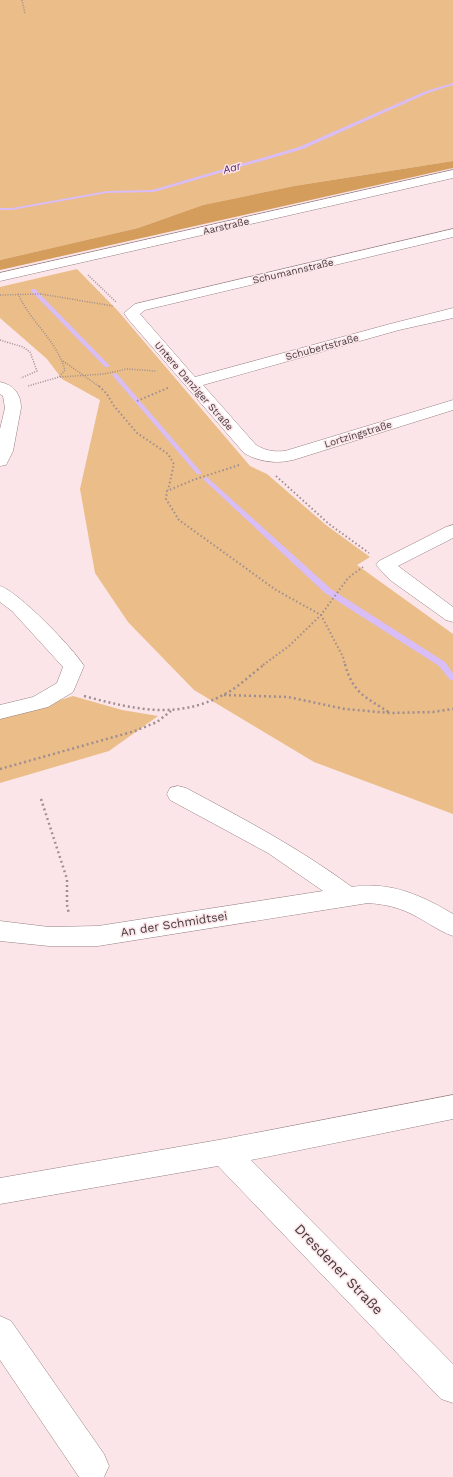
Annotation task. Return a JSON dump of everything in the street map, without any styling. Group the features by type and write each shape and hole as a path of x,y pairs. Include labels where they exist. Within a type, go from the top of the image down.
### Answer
{"street":[{"name":"Aarstraße","path":"0,278 453,174"},
{"name":"Schumannstraße","path":"128,309 136,309 453,233"},
{"name":"Untere Danziger Straße","path":"128,309 192,383 258,454"},
{"name":"Schubertstraße","path":"192,383 395,327 453,313"},
{"path":"0,461 5,455 7,446 6,437 14,405 4,390"},
{"name":"Lortzingstraße","path":"258,454 277,458 286,456 453,405"},
{"path":"453,530 382,562 397,576 453,616"},
{"path":"0,592 19,607 74,666 66,687 40,702 0,712"},
{"path":"178,794 276,847 315,872 348,898"},
{"name":"An der Schmidtsei","path":"0,931 26,936 75,938 98,936 368,894 388,895 401,899 420,907 453,926"},
{"path":"0,1190 224,1152 453,1107"},
{"name":"Dresdener Straße","path":"224,1152 453,1387"},
{"path":"0,1332 92,1466"}],"path":[{"path":"22,0 25,14"},
{"path":"88,275 128,309"},
{"path":"18,294 27,313 55,344 63,361 65,370 59,377"},
{"path":"0,295 41,294 128,309"},
{"path":"0,340 23,347 30,352 37,371 34,374"},
{"path":"63,361 107,394 113,401 114,406 138,433 168,454 174,464 166,499 179,520 276,590 321,615 343,657 348,675 358,692 390,713"},
{"path":"4,390 59,377 104,374 127,369 147,371 178,367"},
{"path":"137,401 173,386 192,383"},
{"path":"167,491 193,480 243,464 258,454 274,474 329,524 382,562"},
{"path":"66,687 84,696 143,710 171,711 197,706 224,695 289,646 321,615 348,578 362,568 382,562"},
{"path":"224,695 288,697 345,709 390,713 433,712 453,709"},
{"path":"0,768 135,731 157,722 171,711"},
{"path":"41,799 67,879 67,905 75,938"}],"shaded area":[{"path":"0,0 453,0 453,161 294,186 203,205 138,228 0,260"},
{"path":"453,161 453,168 0,270 0,260 138,228 203,205 294,186"},
{"path":"77,269 118,311 250,466 267,474 326,525 370,557 357,565 453,634 453,814 314,762 194,690 128,622 95,573 80,489 100,400 62,379 47,359 0,318 0,287"},
{"path":"73,696 122,710 158,716 109,751 0,783 0,718"}],"waterway":[{"name":"Aar","path":"0,209 12,209 107,192 152,191 301,148 427,92 453,84"},
{"path":"33,290 107,366"},
{"path":"115,375 199,473"},
{"path":"206,479 328,591 442,664 453,678"}]}
